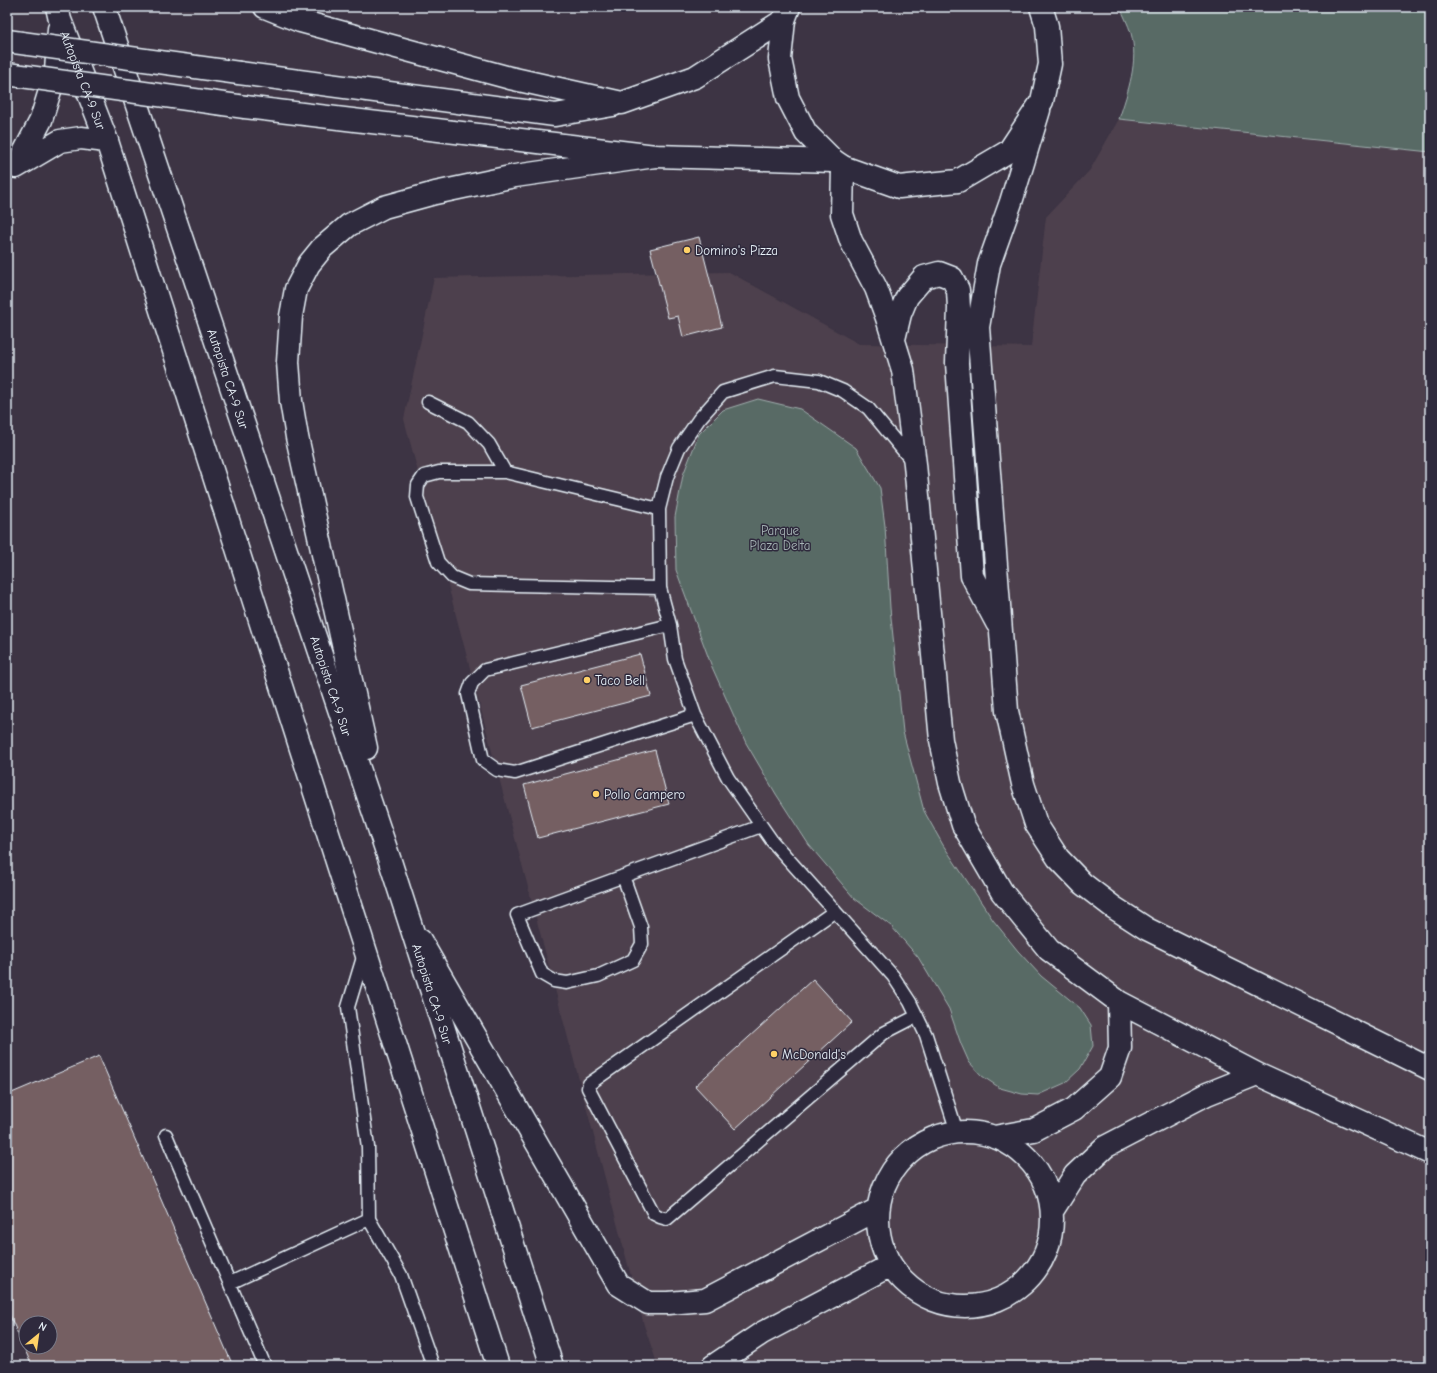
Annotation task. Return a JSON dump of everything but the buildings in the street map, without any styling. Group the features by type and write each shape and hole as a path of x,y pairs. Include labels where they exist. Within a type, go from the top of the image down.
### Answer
{"main road":[{"name":"Autopista CA-9 Sur","path":"104,7 390,861 552,1366"},
{"path":"265,7 300,21 510,78 622,103"},
{"path":"1040,7 1048,26 1050,64 1042,101 1011,202 989,264 978,327 1007,711 1023,784 1036,824 1058,858 1078,879 1113,907 1147,929 1430,1069"},
{"name":"Autopista CA-9 Sur","path":"58,13 107,141 498,1366"},
{"path":"12,171 41,120 56,71 58,13"},
{"path":"7,40 555,115 622,103 695,77 787,13"},
{"path":"787,13 780,59 788,98 806,133 839,164 842,214 851,241 876,288 903,370 915,464 941,740 950,784 963,825 1002,892 1049,950 1119,1002 1257,1074 1428,1152"},
{"path":"7,74 245,107 655,156 839,164 899,186 958,181 1008,151 1042,101"},
{"path":"12,171 60,141 81,138 107,141"},
{"path":"390,861 297,437 291,401 288,362 291,316 296,289 308,264 322,248 349,225 384,208 435,194 515,176 655,156"},
{"path":"894,340 900,314 907,297 924,277 939,274 952,278 958,290 959,308 957,363 972,576 1001,629"},
{"path":"409,920 606,1265 618,1284 642,1299 648,1302 668,1303 705,1300 878,1209"},
{"path":"994,1137 1034,1130 1074,1110 1110,1077 1120,1048 1119,1002"},
{"path":"1052,1211 1075,1175 1105,1147 1207,1094 1257,1074"},
{"path":"958,1132 976,1132 994,1137 1016,1148 1034,1165 1046,1186 1052,1211 1049,1244 1034,1273 1008,1295 977,1305 944,1304 914,1290 891,1265 879,1239 878,1209 886,1180 903,1156 928,1140 958,1132"},
{"path":"713,1366 762,1333 891,1265"}],"lane":[{"path":"915,464 868,408 843,391 819,381 775,376 723,392 699,419 679,448 667,477 659,509 660,588 670,625 675,659 695,715 728,778 772,841 893,976 910,1002 926,1035 958,1132"},
{"path":"428,402 468,422 489,444 505,472"},
{"path":"659,509 505,472 439,472 424,476 418,485 417,497 438,562 452,578 469,584 660,588"},
{"path":"670,625 485,670 472,683 468,694 483,760 497,770 515,773 695,715"},
{"path":"623,876 641,927 642,944 633,960 598,976 568,983 554,981 542,974 517,915 623,876 761,826"},
{"path":"835,911 589,1084 588,1088 654,1214 667,1219 884,1033 917,1016"},
{"path":"365,951 348,1007 368,1147 369,1219 401,1275 432,1366"},
{"path":"166,1135 265,1366"},
{"path":"230,1283 369,1219"}],"shaded area":[{"path":"1119,119 1430,152 1430,1366 658,1366 644,1325 404,419 434,278 729,272 859,344 1031,347 1046,217 1090,170"}],"green space":[{"path":"1120,7 1430,7 1430,152 1119,119 1126,98 1134,55 1131,33"},
{"name":"Parque Plaza Delta","path":"758,399 800,409 856,448 880,488 885,526 890,608 903,732 924,811 943,845 993,920 1041,976 1080,1008 1091,1025 1093,1046 1080,1069 1065,1083 1038,1095 1022,1094 1000,1088 982,1076 969,1062 949,1009 918,957 891,926 854,898 809,845 776,794 746,743 712,667 676,570 675,517 683,475 699,434 723,410"}],"place":[{"name":"Domino's Pizza","path":"687,250"},
{"name":"Taco Bell","path":"587,680"},
{"name":"Pollo Campero","path":"596,794"},
{"name":"McDonald's","path":"774,1054"}]}
